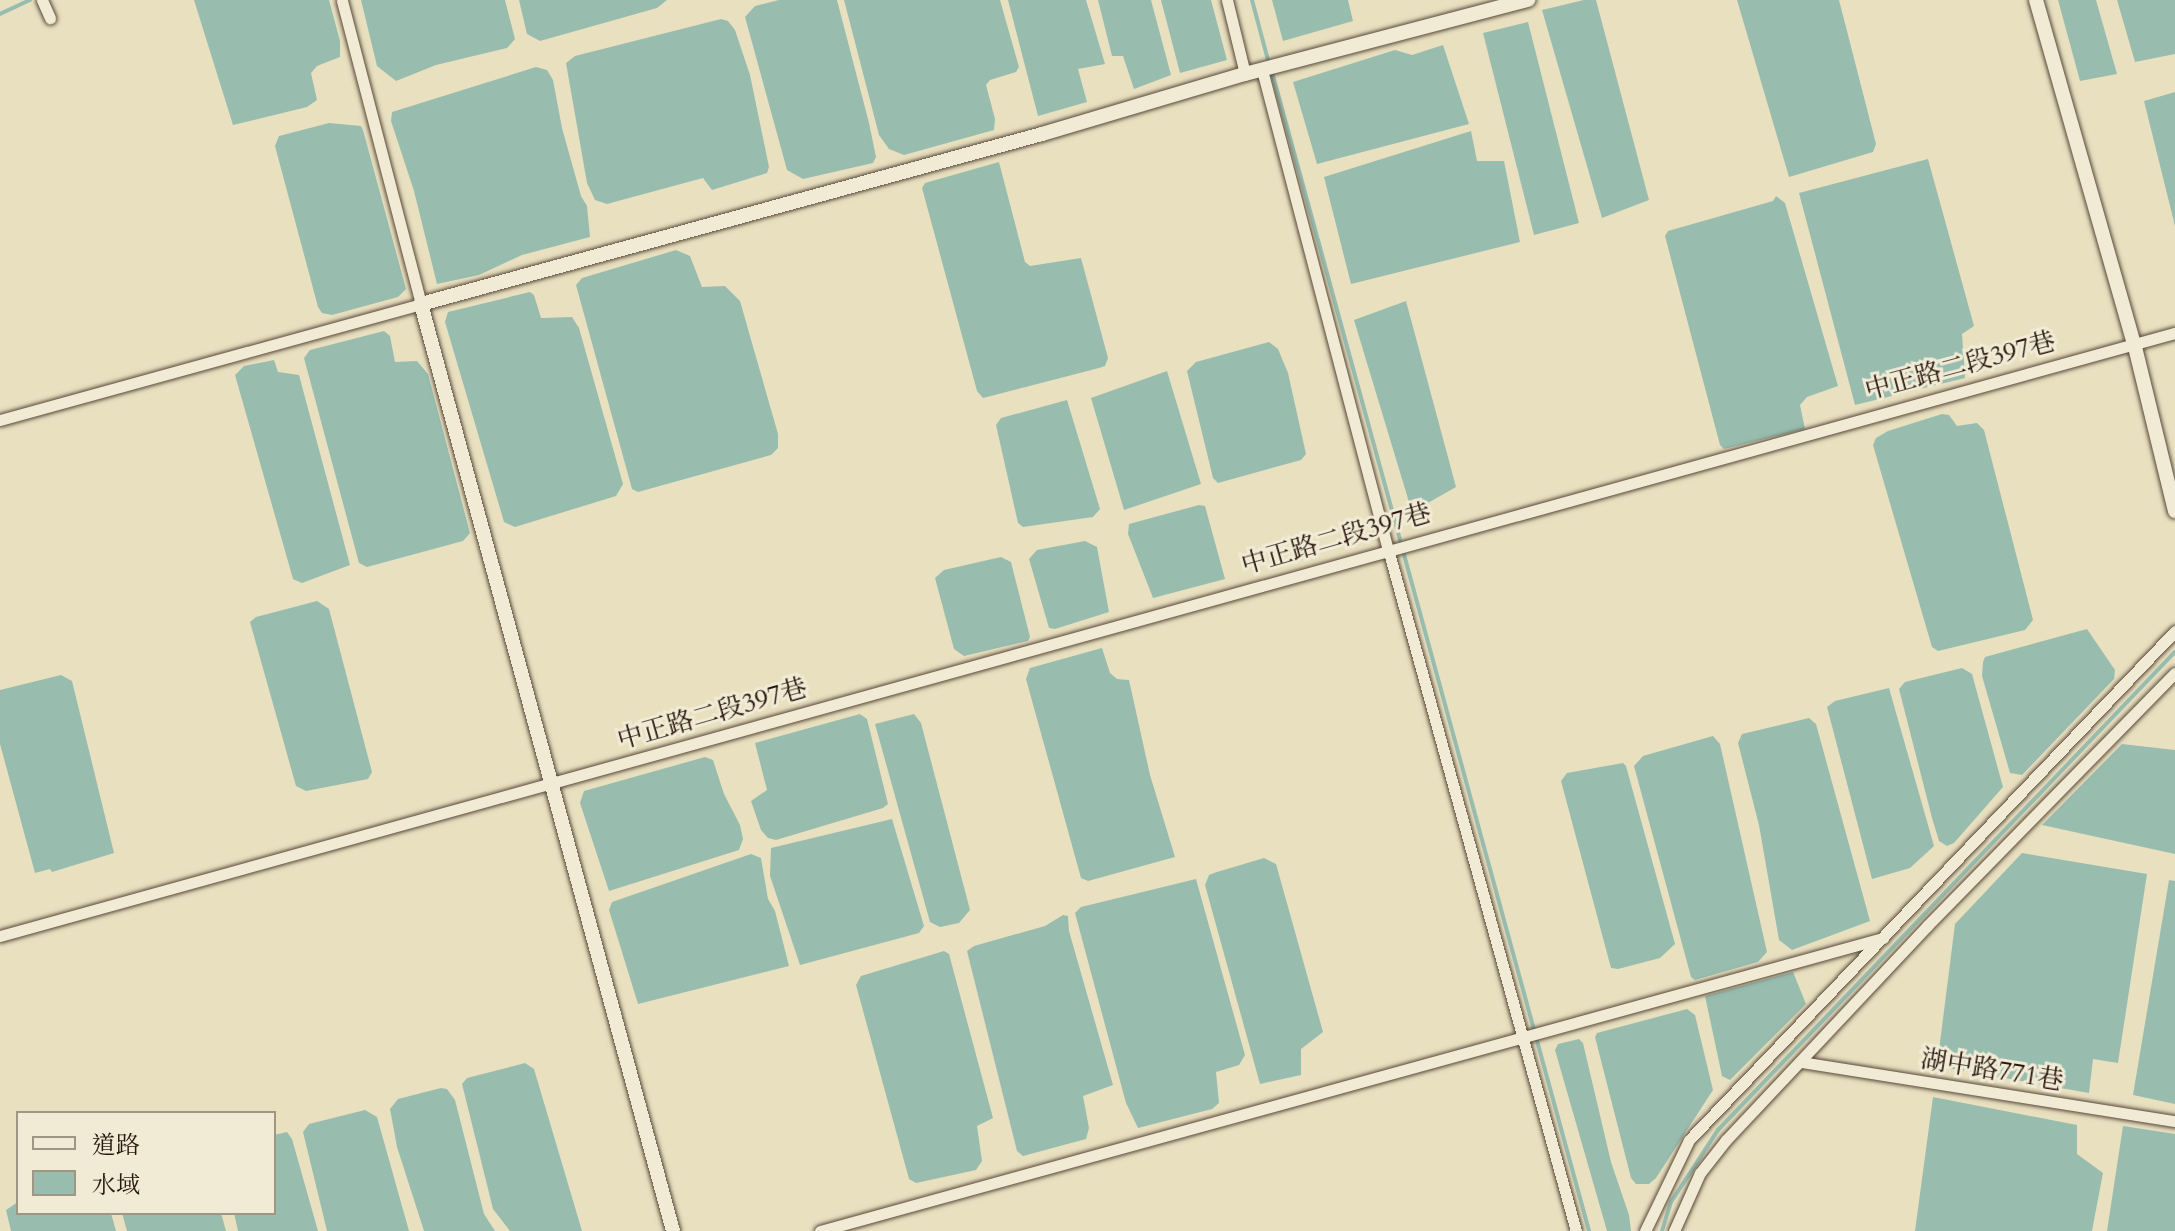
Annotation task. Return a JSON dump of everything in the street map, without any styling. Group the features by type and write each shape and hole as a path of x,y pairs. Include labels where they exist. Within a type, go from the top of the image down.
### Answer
{"street":[{"path":"42,0 50,18"},
{"path":"342,0 421,304 673,1231"},
{"path":"1227,0 1245,74"},
{"path":"0,420 1056,130 1245,74 1528,0"},
{"path":"2036,0 2134,343 2175,511"},
{"path":"1262,70 1388,549 1576,1231"},
{"name":"中正路二段397巷","path":"0,936 2175,333"},
{"path":"1645,1231 1689,1140 2175,631"},
{"path":"1674,1231 1700,1173 1726,1140 1927,926 2175,673"},
{"path":"820,1231 1883,938"},
{"name":"湖中路771巷","path":"1801,1062 2175,1121"}],"water":[{"path":"194,0 329,0 340,41 340,57 317,66 311,73 317,100 307,107 233,125"},
{"path":"361,0 505,0 515,39 507,48 436,65 396,81 377,66"},
{"path":"519,0 667,0 657,8 540,41 527,34"},
{"path":"779,0 837,0 869,123 876,157 873,163 803,179 787,170 745,17 755,6"},
{"path":"844,0 1000,0 1019,67 1016,72 990,80 986,85 995,119 994,130 904,155 889,149 879,135"},
{"path":"1008,0 1086,0 1105,64 1078,69 1087,102 1038,116"},
{"path":"1098,0 1151,0 1171,75 1134,89 1123,56 1112,56"},
{"path":"1161,0 1211,0 1227,60 1180,73"},
{"path":"1272,0 1348,0 1353,21 1283,41"},
{"path":"1596,0 1649,200 1602,218 1542,10"},
{"path":"1737,0 1839,0 1876,144 1873,152 1789,177"},
{"path":"2058,0 2096,0 2117,74 2080,81"},
{"path":"2117,0 2175,0 2175,54 2135,62"},
{"path":"721,19 728,21 735,30 750,75 769,167 767,173 712,190 703,178 607,204 595,200 587,183 566,63 575,56"},
{"path":"1528,22 1579,223 1534,235 1483,33"},
{"path":"1443,45 1469,124 1317,164 1293,82 1395,50 1412,55"},
{"path":"536,67 547,70 553,80 562,128 581,196 587,206 590,237 522,255 479,275 437,284 414,191 391,121 392,112"},
{"path":"2175,92 2175,226 2144,101"},
{"path":"329,123 361,126 363,130 406,289 398,297 332,315 322,313 318,307 275,146 279,136"},
{"path":"1471,131 1477,161 1504,161 1520,242 1351,284 1324,177"},
{"path":"1928,159 1974,326 1962,334 1965,378 1855,405 1799,193"},
{"path":"999,162 1025,262 1030,266 1081,258 1108,358 1105,366 1099,368 983,398 977,391 922,188 925,183"},
{"path":"1776,196 1785,203 1838,386 1807,397 1800,405 1805,429 1724,449 1720,445 1665,236 1668,231 1773,201"},
{"path":"676,250 690,256 702,287 725,286 740,301 778,434 778,448 771,455 638,492 632,489 576,285 582,278"},
{"path":"530,292 534,295 541,318 572,317 579,328 623,484 616,496 515,527 504,522 445,322 448,312"},
{"path":"1406,301 1456,487 1412,512 1354,320"},
{"path":"384,331 390,336 395,362 417,361 428,374 470,533 463,541 367,567 359,563 304,358 310,350"},
{"path":"1269,342 1278,349 1288,373 1306,454 1301,460 1218,483 1213,478 1187,371 1196,362"},
{"path":"274,360 278,372 299,375 350,565 302,583 293,579 235,375 244,366"},
{"path":"1167,371 1201,484 1124,510 1091,398"},
{"path":"1067,400 1100,509 1093,517 1023,527 1018,523 996,425 1001,418"},
{"path":"1942,414 1949,415 1957,426 1977,423 1984,430 2033,620 2025,630 1938,651 1932,647 1873,445 1876,438 1888,431"},
{"path":"1205,506 1225,579 1153,598 1128,534 1129,524"},
{"path":"1085,541 1097,547 1109,612 1055,629 1049,628 1029,559 1037,550"},
{"path":"1001,557 1011,562 1030,637 1028,641 964,656 954,649 935,578 944,570"},
{"path":"317,601 329,609 372,772 368,779 306,791 296,786 250,622 256,617"},
{"path":"2087,629 2115,670 2114,679 2022,775 2010,773 1982,676 1985,657"},
{"path":"1102,648 1110,673 1117,679 1129,680 1150,775 1175,857 1088,881 1081,878 1026,679 1030,668"},
{"path":"1962,668 1972,674 2003,787 1954,843 1947,846 1939,841 1899,689 1905,682"},
{"path":"61,675 72,681 114,853 52,872 50,869 35,873 0,744 0,690"},
{"path":"1889,688 1934,846 1910,868 1872,879 1827,707 1835,701"},
{"path":"860,714 867,719 888,804 776,840 768,838 761,830 751,801 767,790 755,743"},
{"path":"914,714 921,723 970,910 959,923 940,927 930,922 875,724"},
{"path":"1809,718 1816,724 1870,921 1792,950 1779,940 1759,825 1738,743 1742,734"},
{"path":"1713,736 1720,744 1767,952 1758,962 1695,980 1691,977 1634,766 1643,756"},
{"path":"2122,744 2175,750 2175,854 2042,825"},
{"path":"705,757 713,760 724,794 740,825 743,839 739,850 609,891 580,803 584,791"},
{"path":"1623,763 1675,944 1660,958 1618,969 1611,968 1561,781 1567,773"},
{"path":"892,819 924,926 919,933 800,965 770,876 771,848"},
{"path":"2022,853 2147,874 2118,1063 2093,1059 2089,1093 1937,1066 1955,924"},
{"path":"751,854 761,858 768,899 775,911 789,966 638,1004 609,910 612,902"},
{"path":"1264,858 1276,864 1323,1032 1301,1049 1301,1075 1260,1084 1205,885 1209,875"},
{"path":"1196,879 1245,1055 1239,1065 1216,1072 1219,1103 1212,1109 1138,1128 1126,1103 1075,913 1081,907"},
{"path":"2169,880 2175,881 2175,1104 2133,1095"},
{"path":"1063,915 1068,916 1069,931 1113,1085 1083,1096 1089,1128 1086,1139 1023,1156 1017,1151 967,951 974,946 1045,926"},
{"path":"944,951 949,954 993,1118 977,1126 982,1161 976,1170 916,1183 909,1179 856,985 861,976"},
{"path":"1793,972 1806,1004 1730,1080 1722,1076 1705,996"},
{"path":"1687,1009 1695,1015 1713,1090 1656,1178 1649,1184 1636,1184 1631,1178 1595,1037 1597,1033"},
{"path":"1579,1039 1583,1043 1631,1231 1607,1231 1555,1050 1558,1044"},
{"path":"525,1063 534,1069 582,1231 510,1231 493,1209 462,1084 467,1078"},
{"path":"447,1089 455,1100 484,1214 495,1231 424,1231 397,1147 390,1109 398,1099"},
{"path":"1933,1097 2077,1125 2077,1154 2103,1173 2092,1231 1915,1231"},
{"path":"365,1110 377,1117 409,1231 327,1231 303,1132 309,1124"},
{"path":"2123,1126 2175,1134 2175,1231 2107,1231"},
{"path":"287,1132 292,1139 318,1231 238,1231 234,1215 276,1215 276,1135"},
{"path":"16,1203 16,1215 112,1215 116,1231 11,1231 6,1210"},
{"path":"123,1215 222,1215 226,1231 127,1231"}],"waterway":[{"path":"0,14 30,0"},
{"path":"1252,0 1269,64"},
{"path":"1272,72 1589,1231"},
{"path":"1662,1231 1671,1202 1718,1130 2175,652"}]}
